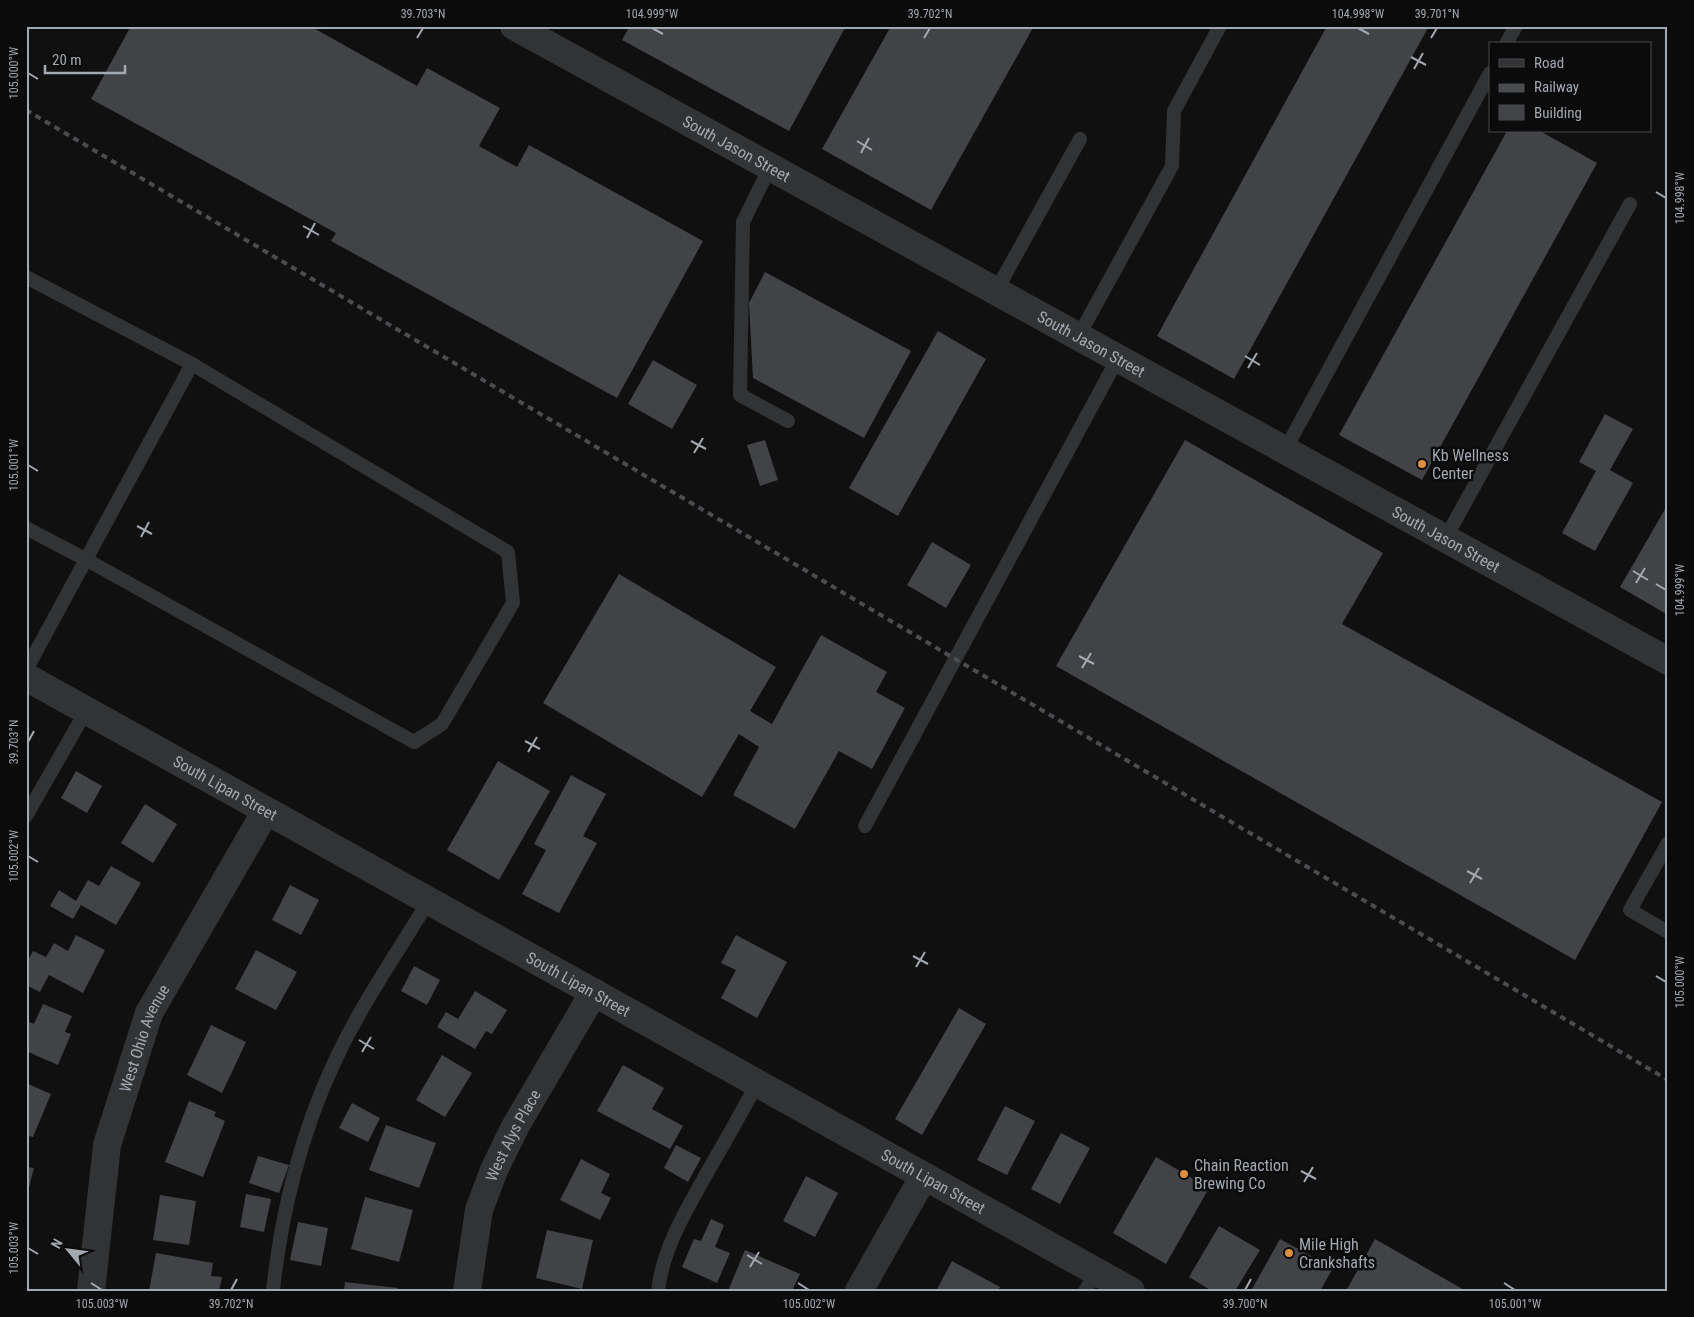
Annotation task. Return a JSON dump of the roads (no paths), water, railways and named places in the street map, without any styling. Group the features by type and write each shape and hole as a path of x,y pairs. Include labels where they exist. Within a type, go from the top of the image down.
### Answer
{"street":[{"name":"South Jason Street","path":"528,29 770,167 1668,661"},
{"name":"South Lipan Street","path":"26,677 924,1176 1091,1281 1131,1291"},
{"name":"West Ohio Avenue","path":"91,1291 108,1145 149,1014 266,811"},
{"name":"West Alys Place","path":"467,1291 479,1210 494,1170 515,1126 594,992"},
{"path":"859,1291 924,1176"}],"lane":[{"path":"1078,336 1172,166 1174,110 1220,26"},
{"path":"1507,42 1516,26"},
{"path":"1285,450 1489,76"},
{"path":"996,292 1080,139"},
{"path":"770,167 743,222 740,395 788,422"},
{"path":"1445,538 1630,204"},
{"path":"26,276 192,364 508,552 512,603 442,724 414,742 26,528"},
{"path":"865,826 1118,358"},
{"path":"26,670 192,364"},
{"path":"26,816 86,711"},
{"path":"1668,843 1630,910 1668,932"},
{"path":"274,1291 277,1261 287,1210 302,1151 318,1101 334,1062 352,1029 428,902"},
{"path":"658,1291 660,1275 668,1248 680,1220 757,1084"}],"railway":[{"path":"26,110 1668,1080"}],"place":[{"name":"Kb Wellness Center","path":"1422,464"},
{"name":"Chain Reaction Brewing Co","path":"1184,1174"},
{"name":"Mile High Crankshafts","path":"1289,1253"}]}
